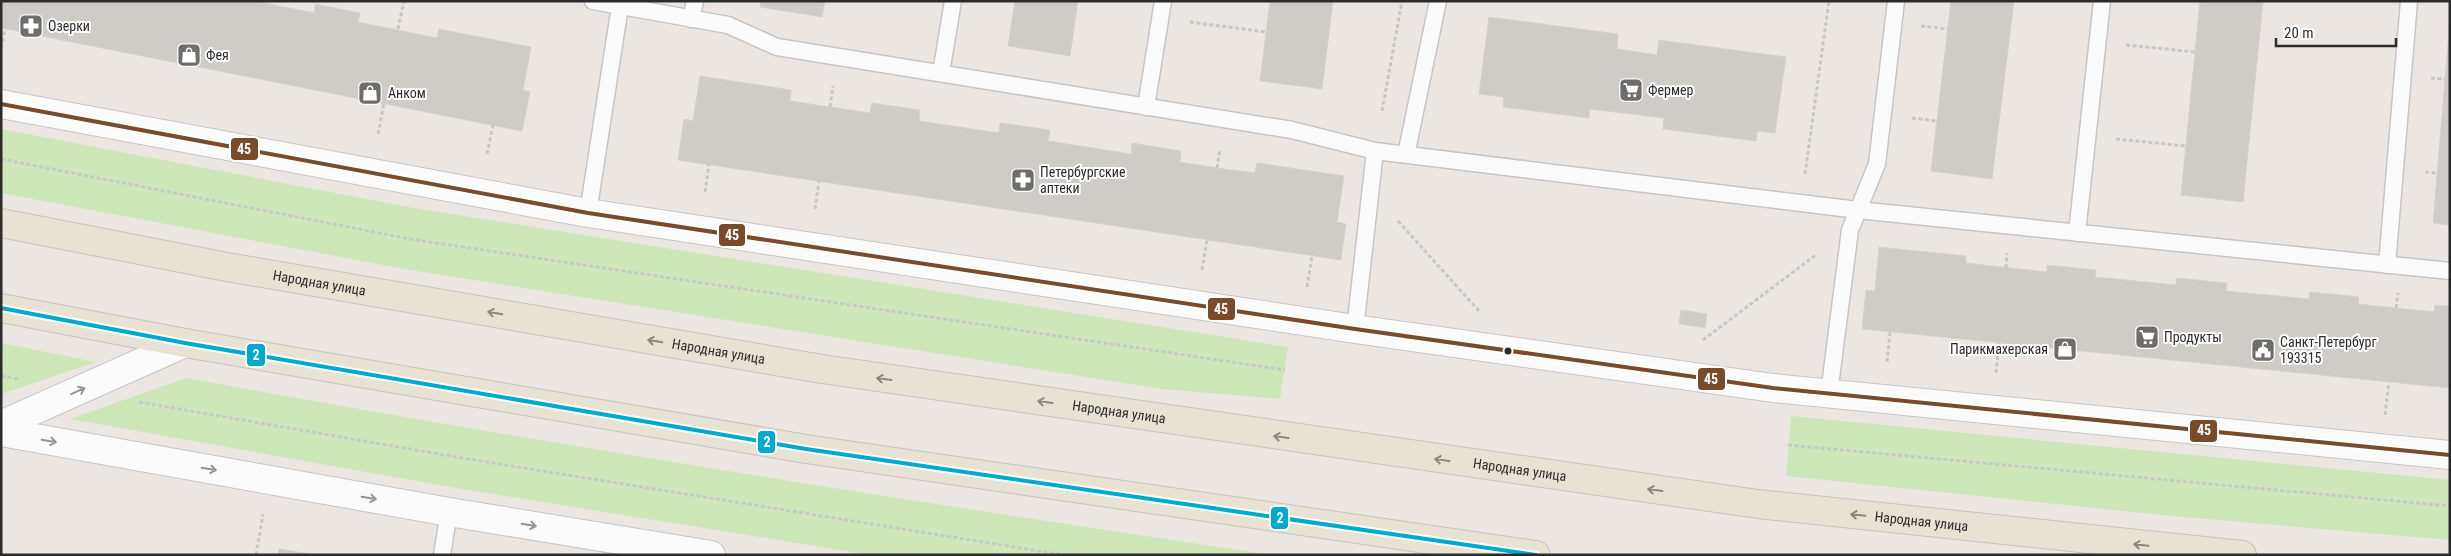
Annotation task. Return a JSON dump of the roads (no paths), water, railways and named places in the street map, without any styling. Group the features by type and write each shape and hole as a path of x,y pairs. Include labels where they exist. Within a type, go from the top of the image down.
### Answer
{"main road":[{"name":"Народная улица","path":"1,223 227,267 832,371 1758,504 2242,555"},
{"path":"1,308 185,343 806,449 1536,555"}],"street":[{"path":"1,104 588,213 1355,329 1773,388 2450,455"},
{"path":"1,425 185,343"},
{"path":"1,432 449,512 711,555"}],"lane":[{"path":"593,1 728,25 777,47 1292,130 1375,151 1858,210 2450,271"},
{"path":"691,19 695,1"},
{"path":"941,73 953,1"},
{"path":"1146,107 1163,1"},
{"path":"1406,155 1438,1"},
{"path":"1829,394 1850,230 1877,164 1896,1"},
{"path":"2077,233 2102,1"},
{"path":"2387,264 2409,1"},
{"path":"588,213 620,6"},
{"path":"1355,329 1375,151"},
{"path":"442,555 449,512"}],"place":[{"name":"Озерки","path":"31,26"},
{"name":"Фея","path":"189,55"},
{"name":"Фермер","path":"1631,90"},
{"name":"Анком","path":"370,93"},
{"name":"Петербургские аптеки","path":"1023,180"},
{"name":"Продукты","path":"2147,337"},
{"name":"Парикмахерская","path":"2065,349"},
{"name":"Санкт-Петербург 193315","path":"2263,350"}]}
